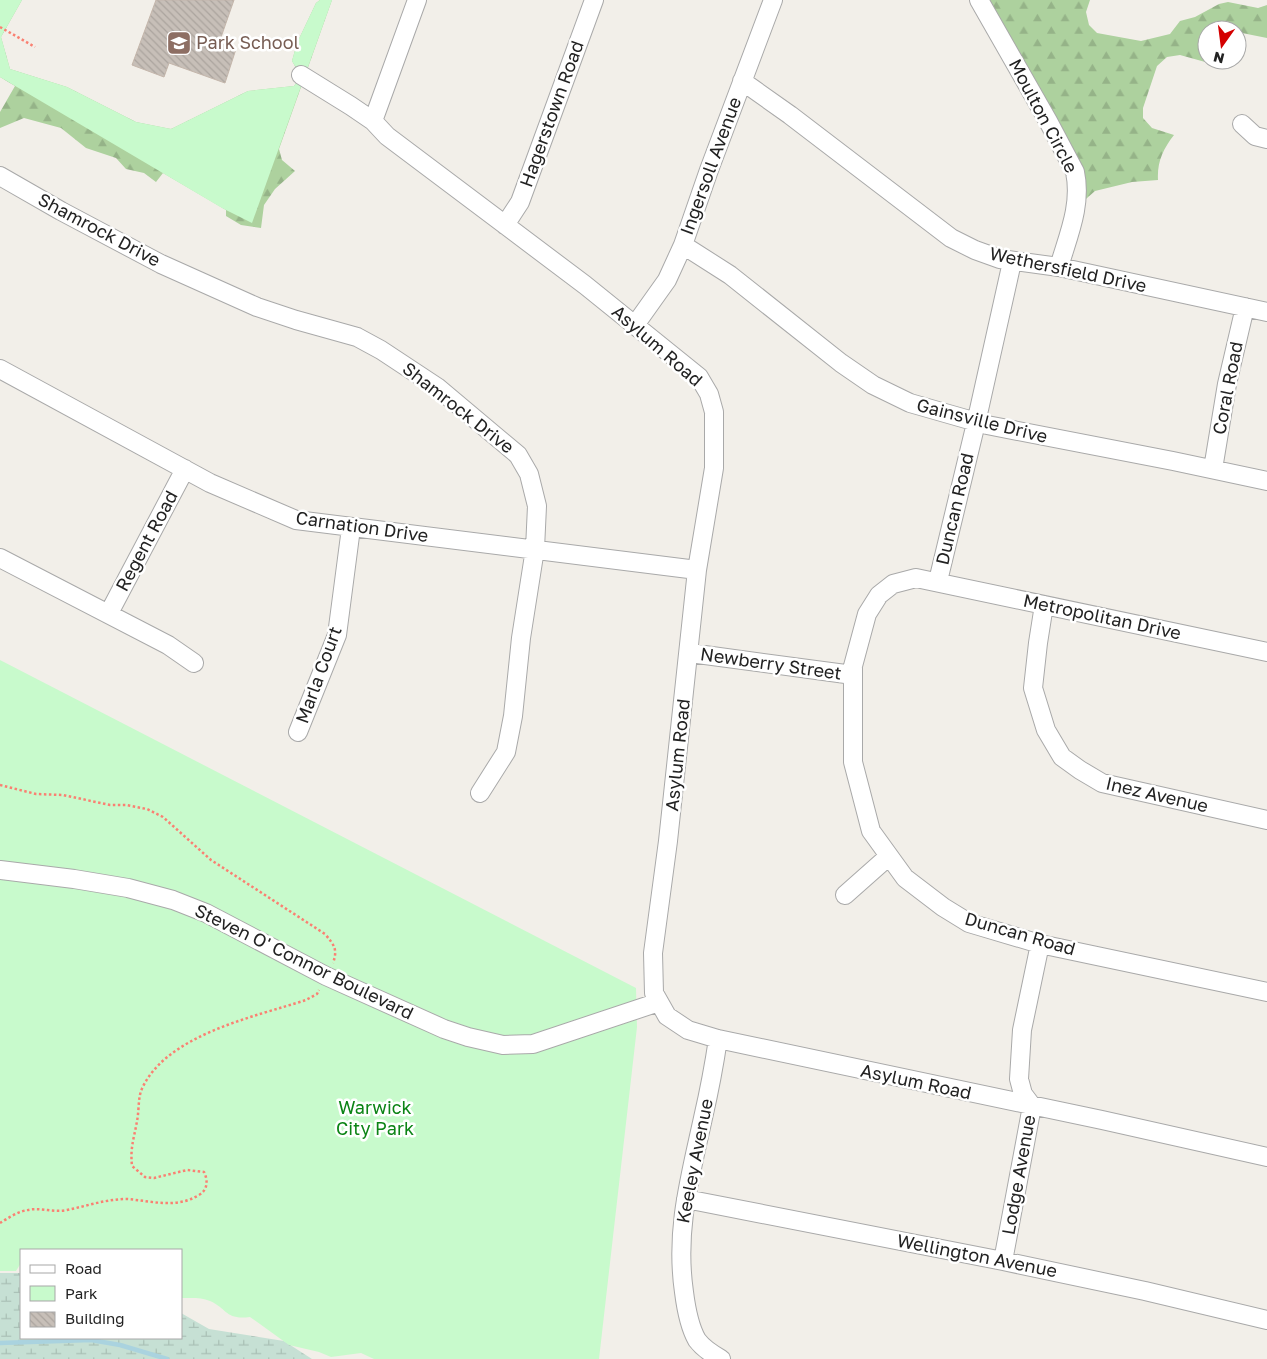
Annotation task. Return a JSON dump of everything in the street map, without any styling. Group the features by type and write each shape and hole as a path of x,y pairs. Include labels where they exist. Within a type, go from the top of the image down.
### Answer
{"street":[{"path":"373,121 416,0"},
{"name":"Hagerstown Road","path":"505,225 520,202 594,0"},
{"name":"Ingersoll Avenue","path":"635,325 667,280 683,245 773,0"},
{"name":"Moulton Circle","path":"980,0 1075,172 1077,207 1059,268"},
{"name":"Asylum Road","path":"301,76 373,121 388,136 585,285 698,377 708,394 714,412 714,468 697,570 690,652 653,953 654,993 667,1016 688,1030 718,1039 1267,1158"},
{"name":"Wethersfield Drive","path":"742,81 790,115 951,238 981,253 1012,262 1059,268 1267,312"},
{"path":"1242,124 1255,136 1267,139"},
{"name":"Shamrock Drive","path":"0,176 161,264 256,307 357,337 381,350 437,387 518,455 529,474 537,506 535,550 521,638 513,716 506,752 480,793"},
{"name":"Gainsville Drive","path":"683,245 730,275 826,352 873,385 910,403 976,423 1267,481"},
{"name":"Duncan Road","path":"1012,262 938,581 916,578 893,584 879,595 867,614 853,666 853,762 871,831 905,878 943,907 969,923 1040,944 1267,992"},
{"name":"Coral Road","path":"1213,469 1227,384 1245,307"},
{"name":"Carnation Drive","path":"0,369 210,483 296,520 697,570"},
{"name":"Regent Road","path":"109,613 185,469"},
{"name":"Marla Court","path":"298,732 337,635 351,528"},
{"path":"0,558 109,613 168,645 194,663"},
{"name":"Metropolitan Drive","path":"938,581 1267,652"},
{"name":"Inez Avenue","path":"1044,605 1034,688 1046,730 1062,756 1080,770 1102,783 1267,820"},
{"name":"Newberry Street","path":"690,652 853,675"},
{"path":"845,895 889,856"},
{"name":"Steven O' Connor Boulevard","path":"0,870 128,888 173,900 206,914 326,976 444,1029 503,1045 533,1044 659,1002"},
{"name":"Lodge Avenue","path":"1003,1261 1032,1106 1023,1094 1018,1078 1022,1030 1040,944"},
{"name":"Keeley Avenue","path":"718,1039 708,1099 686,1199 682,1227 681,1270 686,1311 698,1340 711,1354 721,1359"},
{"name":"Wellington Avenue","path":"686,1199 1003,1261 1145,1291 1267,1320"}],"path":[{"path":"0,27 35,47"},
{"path":"0,785 36,794 63,795 110,805 147,809 163,817 211,860 325,934 333,943 336,954 318,994 306,1000 208,1033 182,1046 156,1066 141,1092 130,1151 132,1166 145,1177 154,1178 186,1170 204,1172 207,1185 201,1194 178,1203 161,1204 126,1199 91,1203 61,1211 28,1210 0,1223"}],"green space":[{"path":"0,0 22,0 1,37 10,69 67,87 136,122 171,129 248,91 294,86 301,76 292,61 297,43 316,3 320,0 332,0 279,149 282,160 295,171 275,189 264,205 261,228 241,225 226,216 226,210 163,173 156,182 144,173 126,169 116,158 86,148 61,128 24,118 0,128 0,112 15,86 0,77"},
{"path":"0,0 22,0 1,37 10,69 67,87 136,122 171,129 248,91 294,86 301,76 292,61 297,43 316,3 320,0 332,0 252,223 222,208 0,77"},
{"path":"987,0 1090,0 1086,12 1089,25 1097,33 1141,41 1170,34 1180,21 1195,17 1219,4 1228,2 1258,8 1267,5 1267,38 1247,34 1247,20 1197,20 1197,60 1180,55 1167,57 1157,66 1143,108 1143,118 1152,128 1174,135 1162,156 1158,180 1132,182 1095,191 1078,206 1074,171"},
{"name":"Warwick City Park","path":"0,660 636,988 637,1027 599,1359 374,1359 361,1353 331,1357 319,1352 289,1345 250,1317 242,1318 231,1315 210,1301 200,1298 182,1298 182,1249 20,1249 20,1265 16,1271 0,1271"},
{"path":"0,1273 20,1273 20,1339 182,1339 182,1314 209,1329 284,1341 312,1359 0,1359"}],"building":[{"name":"Park School","path":"156,0 234,0 219,43 236,49 225,83 169,63 164,77 132,65"}],"waterway":[{"path":"0,1343 91,1340 120,1345 167,1359"}],"place":[{"name":"Park School","path":"179,43"}]}
